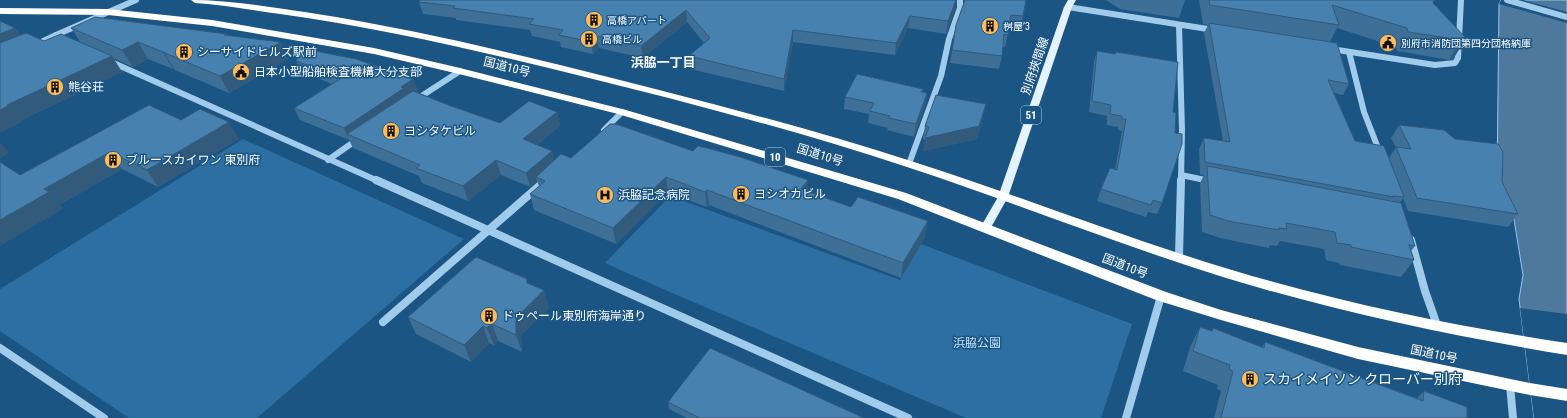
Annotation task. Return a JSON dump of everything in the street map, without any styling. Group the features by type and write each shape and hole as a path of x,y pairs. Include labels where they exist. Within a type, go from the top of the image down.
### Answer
{"highway":[{"name":"国道10号","path":"195,0 346,21 421,35 506,54 778,124 909,164 1179,257 1227,273 1293,292 1355,308 1437,325 1525,342 1567,348"},
{"name":"国道10号","path":"0,12 108,12 183,19 253,29 374,51 460,71 622,112 902,196 1161,296 1221,315 1358,353 1510,385 1567,395"}],"main road":[{"name":"別府挾間線","path":"985,228 1003,197 1070,4"}],"street":[{"path":"26,48 136,0"},
{"path":"909,164 942,76 949,39 960,8 960,0"},
{"path":"1325,48 1435,65 1455,63 1458,58 1461,0"},
{"path":"1507,0 1567,17"},
{"path":"1070,4 1221,32"},
{"path":"1179,25 1182,130 1179,257"},
{"path":"56,35 70,44"},
{"path":"1348,52 1364,112 1384,162"},
{"path":"105,59 908,418"},
{"path":"411,104 460,71"},
{"path":"600,133 622,112"},
{"path":"328,160 366,134"},
{"path":"383,322 553,174"},
{"path":"1181,175 1220,182"},
{"path":"1409,232 1425,291 1437,325"},
{"path":"1126,418 1161,296"},
{"path":"0,348 104,418"},
{"path":"1510,385 1513,418"}],"green space":[{"path":"243,139 464,239 257,418 129,418 0,331 0,289"},
{"name":"浜脇公園","path":"670,196 900,280 921,244 1132,324 1101,418 966,418 605,263"}],"shaded area":[{"path":"1501,0 1567,0 1567,418 1534,418 1519,299 1523,275 1512,207 1497,182 1499,4"}],"pier":[{"path":"1501,0 1523,0 1567,12 1567,23 1499,4"},
{"path":"1520,308 1567,314 1567,418 1534,418"},
{"path":"0,399 26,418 0,418"}],"building":[{"path":"420,0 956,0 948,21 910,16 896,43 793,30 784,79 689,56 710,38 686,10 641,46 597,36 591,42 559,35 563,30 529,24 534,19 453,8 455,6 419,2"},
{"name":"桝屋’3","path":"965,0 1026,0 1023,16 1011,15 1008,35 1004,34 1002,56 952,50 956,25"},
{"path":"1209,0 1434,0 1433,3 1465,37 1465,40 1408,32 1407,28 1332,5 1339,25 1210,5"},
{"path":"95,17 281,42 220,76 138,42 122,50 71,28"},
{"path":"0,21 15,28 0,34"},
{"path":"1209,23 1337,43 1349,84 1328,80 1355,141 1384,146 1404,197 1393,196 1394,197 1205,162 1204,138 1230,142"},
{"path":"26,33 44,41 61,34 112,56 7,105 8,106 0,110 0,43"},
{"path":"300,48 356,59 413,79 401,87 404,88 344,128 294,108 342,78 296,61"},
{"path":"1097,51 1115,54 1116,52 1178,62 1173,112 1176,113 1175,133 1182,134 1182,144 1162,203 1153,200 1151,205 1101,189 1110,168 1117,170 1126,119 1122,119 1122,116 1110,114 1111,105 1092,101"},
{"path":"857,74 923,89 921,92 927,93 916,124 889,118 890,116 870,111 874,103 845,97"},
{"path":"413,91 500,123 529,101 557,112 523,139 552,151 526,173 496,160 463,186 416,168 420,165 347,134"},
{"path":"936,95 986,104 979,126 925,138 929,127 925,126"},
{"path":"149,105 181,120 200,109 229,122 147,170 110,152 44,189 49,192 0,220 0,162 20,175"},
{"path":"610,124 616,124 693,151 698,146 740,157 808,180 801,189 851,207 858,197 928,221 903,263 707,190 705,192 666,177 613,228 530,194 545,181 536,177 561,154 571,158"},
{"path":"1399,125 1444,130 1455,139 1498,144 1503,152 1502,182 1518,214 1417,198 1396,147 1411,149"},
{"path":"1207,166 1401,203 1415,246 1409,245 1414,260 1337,243 1335,232 1286,223 1287,229 1279,228 1279,230 1228,221 1210,215"},
{"name":"ドゥペール東別府海岸通り","path":"476,257 527,279 527,283 544,290 516,318 516,335 492,324 487,328 483,326 464,345 408,317"},
{"path":"1200,327 1212,331 1213,328 1264,348 1265,342 1423,401 1424,391 1467,407 1467,418 1221,418 1233,371 1229,369 1230,365 1193,351"},
{"path":"710,348 864,418 700,418 668,402"}],"place":[{"name":"高橋アパート","path":"594,20"},
{"name":"桝屋’3","path":"990,26"},
{"name":"高橋ビル","path":"589,39"},
{"name":"別府市消防団第四分団格納庫","path":"1388,43"},
{"name":"シーサイドヒルズ駅前","path":"184,52"},
{"name":"日本小型船舶検査機構大分支部","path":"241,72"},
{"name":"熊谷荘","path":"55,87"},
{"name":"ヨシタケビル","path":"391,131"},
{"name":"ブルースカイワン 東別府","path":"113,160"},
{"name":"ヨシオカビル","path":"741,194"},
{"name":"浜脇記念病院","path":"605,195"},
{"name":"ドゥペール東別府海岸通り","path":"489,316"},
{"name":"スカイメイソン クローバー別府","path":"1250,379"}],"district":[{"name":"浜脇一丁目","path":"663,62"}]}
